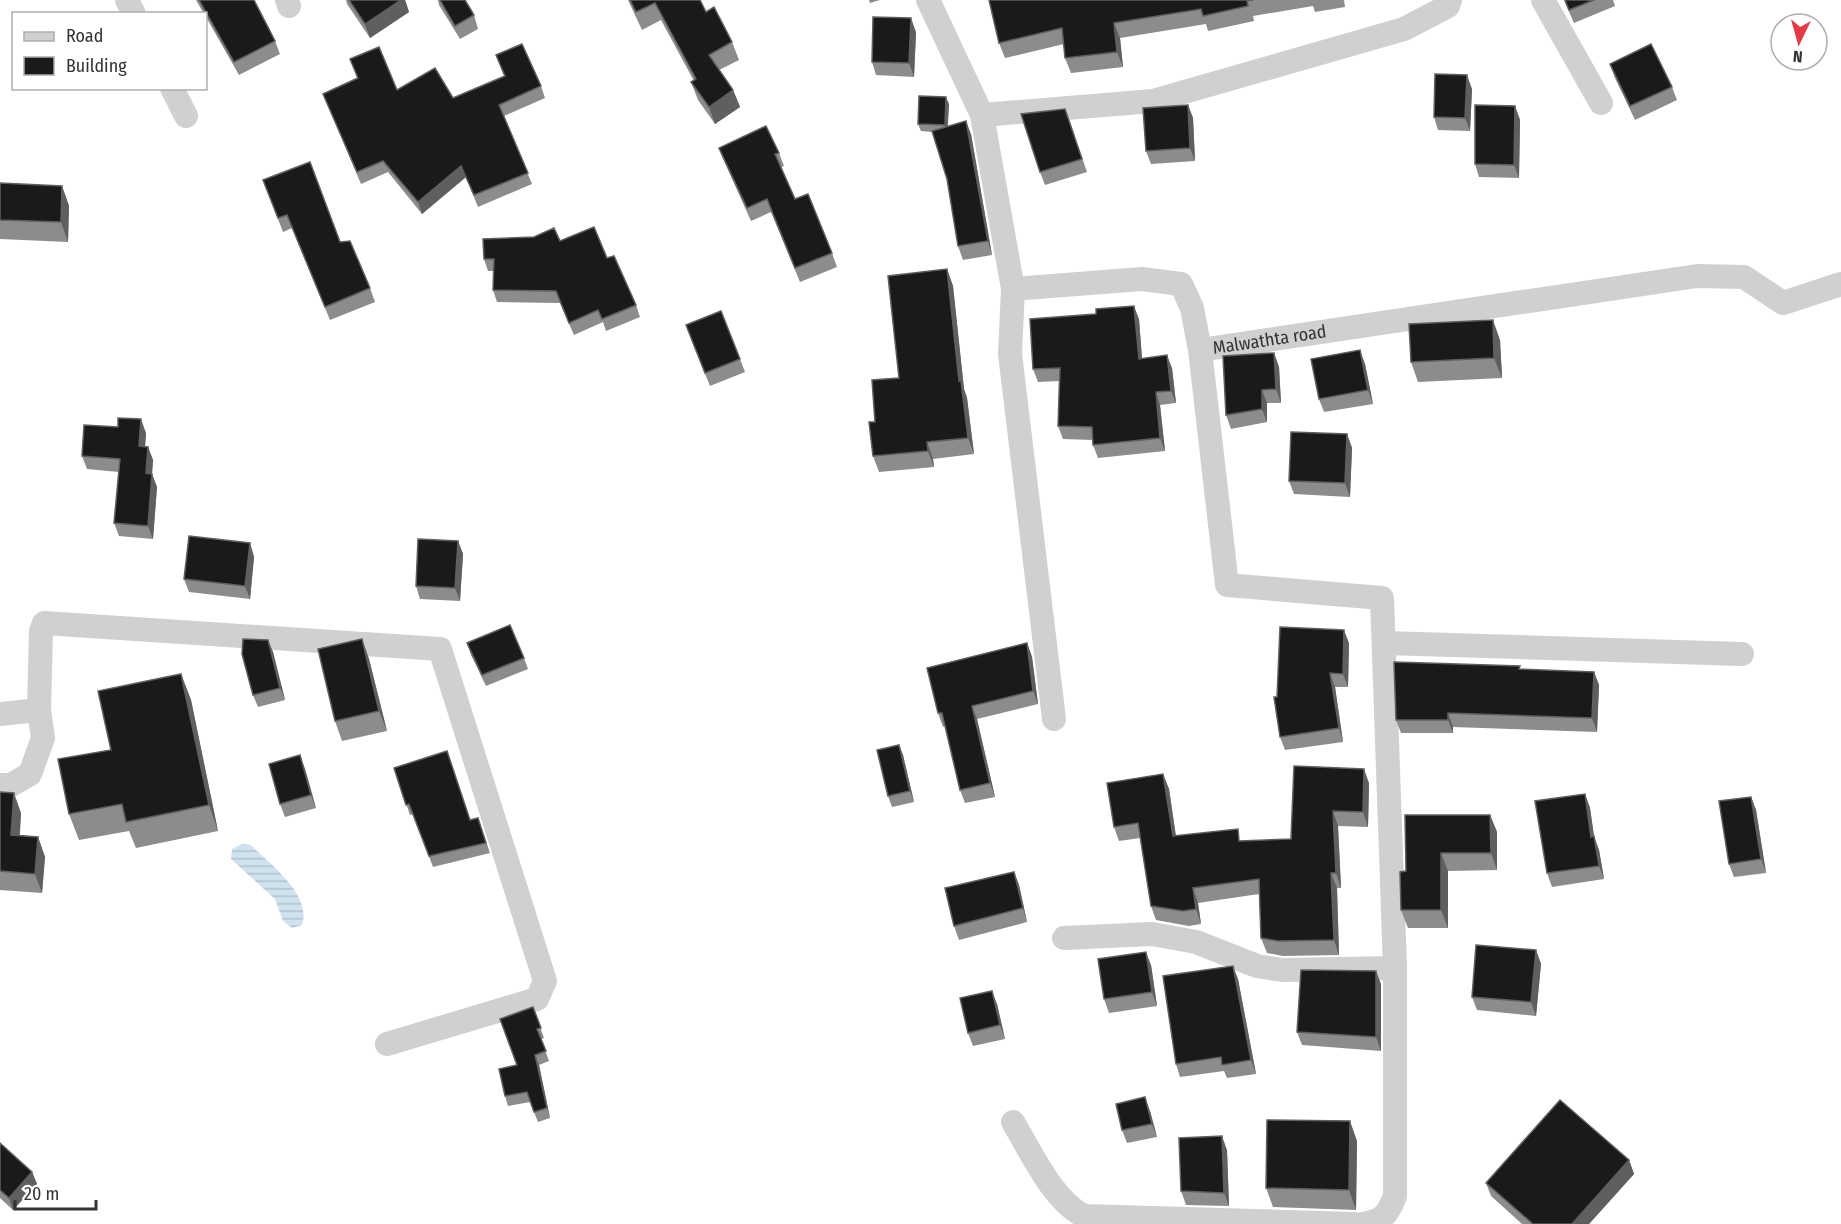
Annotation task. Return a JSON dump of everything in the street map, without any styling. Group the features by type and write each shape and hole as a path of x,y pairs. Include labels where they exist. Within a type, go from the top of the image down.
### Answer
{"street":[{"path":"927,0 982,115 1013,289 1010,354 1054,719"},
{"path":"982,115 1153,101 1404,29 1448,6 1450,0"},
{"path":"1543,0 1601,103"},
{"path":"173,90 186,116"},
{"name":"Malwathta road","path":"1013,289 1142,279 1181,284 1192,308 1200,350 1697,276 1744,277 1783,303 1841,284"},
{"path":"1200,350 1227,585 1382,598 1395,968 1395,1196 1390,1211 1379,1221 1362,1224"},
{"path":"0,785 11,785 30,774 43,738 39,710 41,631 44,623 440,649 545,981 537,999 387,1044"},
{"path":"1384,643 1742,654"},
{"path":"0,714 39,710"},
{"path":"1064,938 1152,934 1196,942 1257,966 1281,970 1395,968"},
{"path":"1013,1122 1059,1197 1071,1210 1084,1216 1354,1224"}],"water":[{"path":"242,844 251,845 295,891 301,902 302,925 292,928 283,921 275,899 231,859 232,849"}],"building":[{"path":"199,0 254,0 275,41 234,62"},
{"path":"349,0 401,0 365,24"},
{"path":"440,0 465,0 474,15 455,26"},
{"path":"630,0 700,0 706,12 714,7 732,42 709,55 733,90 709,107 691,82 696,79 655,3 636,12"},
{"path":"989,0 1253,0 1247,1 1248,6 1203,16 1201,9 1114,23 1117,52 1065,58 1062,28 999,43"},
{"path":"1565,0 1594,0 1569,10"},
{"path":"873,17 911,18 909,63 872,62"},
{"path":"522,44 541,86 499,105 528,173 474,195 461,166 418,202 383,161 357,172 323,94 358,78 350,59 379,47 397,90 435,68 453,98 505,76 496,55"},
{"path":"1651,44 1672,87 1630,106 1610,64"},
{"path":"1435,74 1467,75 1465,118 1434,117"},
{"path":"919,96 946,97 945,125 918,124"},
{"path":"1188,105 1190,148 1146,151 1143,108"},
{"path":"1475,105 1515,106 1514,165 1475,164"},
{"path":"1065,109 1082,159 1040,172 1021,114"},
{"path":"966,121 988,241 958,246 947,179 932,131"},
{"path":"766,126 779,153 775,154 795,199 808,194 832,253 795,268 767,199 747,208 719,148"},
{"path":"310,162 340,242 350,241 370,288 325,307 287,215 278,218 263,180"},
{"path":"0,183 62,186 61,222 0,220"},
{"path":"594,227 607,258 614,256 636,305 602,319 598,310 569,323 556,291 493,290 494,259 484,259 483,239 534,237 554,228 560,241"},
{"path":"947,269 959,381 961,381 968,438 927,442 928,451 873,456 869,422 875,422 872,380 899,378 888,276"},
{"path":"1134,306 1139,359 1167,355 1171,391 1156,392 1160,438 1093,445 1092,427 1058,426 1060,368 1033,369 1030,319 1096,314 1096,309"},
{"path":"721,311 740,359 705,373 686,325"},
{"path":"1493,320 1494,358 1411,362 1409,324"},
{"path":"1360,350 1368,390 1319,399 1311,359"},
{"path":"1274,353 1276,389 1262,390 1262,409 1226,415 1223,356"},
{"path":"118,418 141,419 139,446 148,447 146,473 152,474 148,526 114,523 120,459 82,456 84,425 118,427"},
{"path":"1291,432 1347,434 1345,483 1289,481"},
{"path":"189,536 250,543 245,586 184,579"},
{"path":"418,539 458,541 455,588 416,586"},
{"path":"510,625 524,658 482,675 467,643"},
{"path":"1280,627 1344,630 1343,674 1330,673 1339,728 1280,737 1274,697 1277,697"},
{"path":"243,639 268,640 280,688 253,695 242,654"},
{"path":"362,639 379,711 335,721 318,649"},
{"path":"1027,643 1033,691 972,706 990,783 960,790 942,713 938,713 927,668"},
{"path":"1394,662 1520,666 1519,669 1594,672 1592,718 1448,713 1448,720 1396,720"},
{"path":"181,674 209,805 126,822 122,804 69,814 58,759 111,750 98,691"},
{"path":"899,745 910,791 888,796 877,750"},
{"path":"447,751 470,820 478,818 486,843 429,856 409,804 406,805 394,768"},
{"path":"300,755 311,795 280,804 269,764"},
{"path":"1294,766 1364,769 1363,812 1333,811 1336,873 1331,873 1334,940 1278,941 1261,938 1259,879 1193,888 1196,909 1183,911 1151,906 1138,823 1114,827 1107,783 1163,774 1173,836 1238,829 1239,841 1291,839"},
{"path":"0,792 14,793 11,835 38,837 35,874 0,871"},
{"path":"1585,794 1591,837 1594,836 1599,866 1547,873 1535,801"},
{"path":"1751,797 1761,859 1729,864 1719,801"},
{"path":"1405,815 1490,815 1491,853 1441,853 1441,910 1401,910 1400,872 1406,871"},
{"path":"1014,872 1023,908 954,926 945,888"},
{"path":"1476,945 1536,950 1531,1002 1472,997"},
{"path":"1146,952 1152,992 1104,999 1098,959"},
{"path":"1233,966 1251,1060 1222,1065 1221,1057 1176,1064 1163,976"},
{"path":"1301,970 1376,971 1376,1037 1297,1032"},
{"path":"992,991 1000,1025 968,1033 960,998"},
{"path":"533,1007 541,1028 537,1029 546,1051 535,1055 547,1108 534,1112 527,1092 505,1096 499,1069 517,1065 500,1019"},
{"path":"1145,1097 1152,1124 1122,1130 1116,1104"},
{"path":"1560,1100 1629,1160 1572,1224 1533,1224 1486,1183"},
{"path":"1267,1120 1350,1121 1349,1190 1266,1188"},
{"path":"1222,1136 1224,1193 1181,1191 1179,1138"},
{"path":"0,1143 32,1172 9,1198 0,1190"}]}
